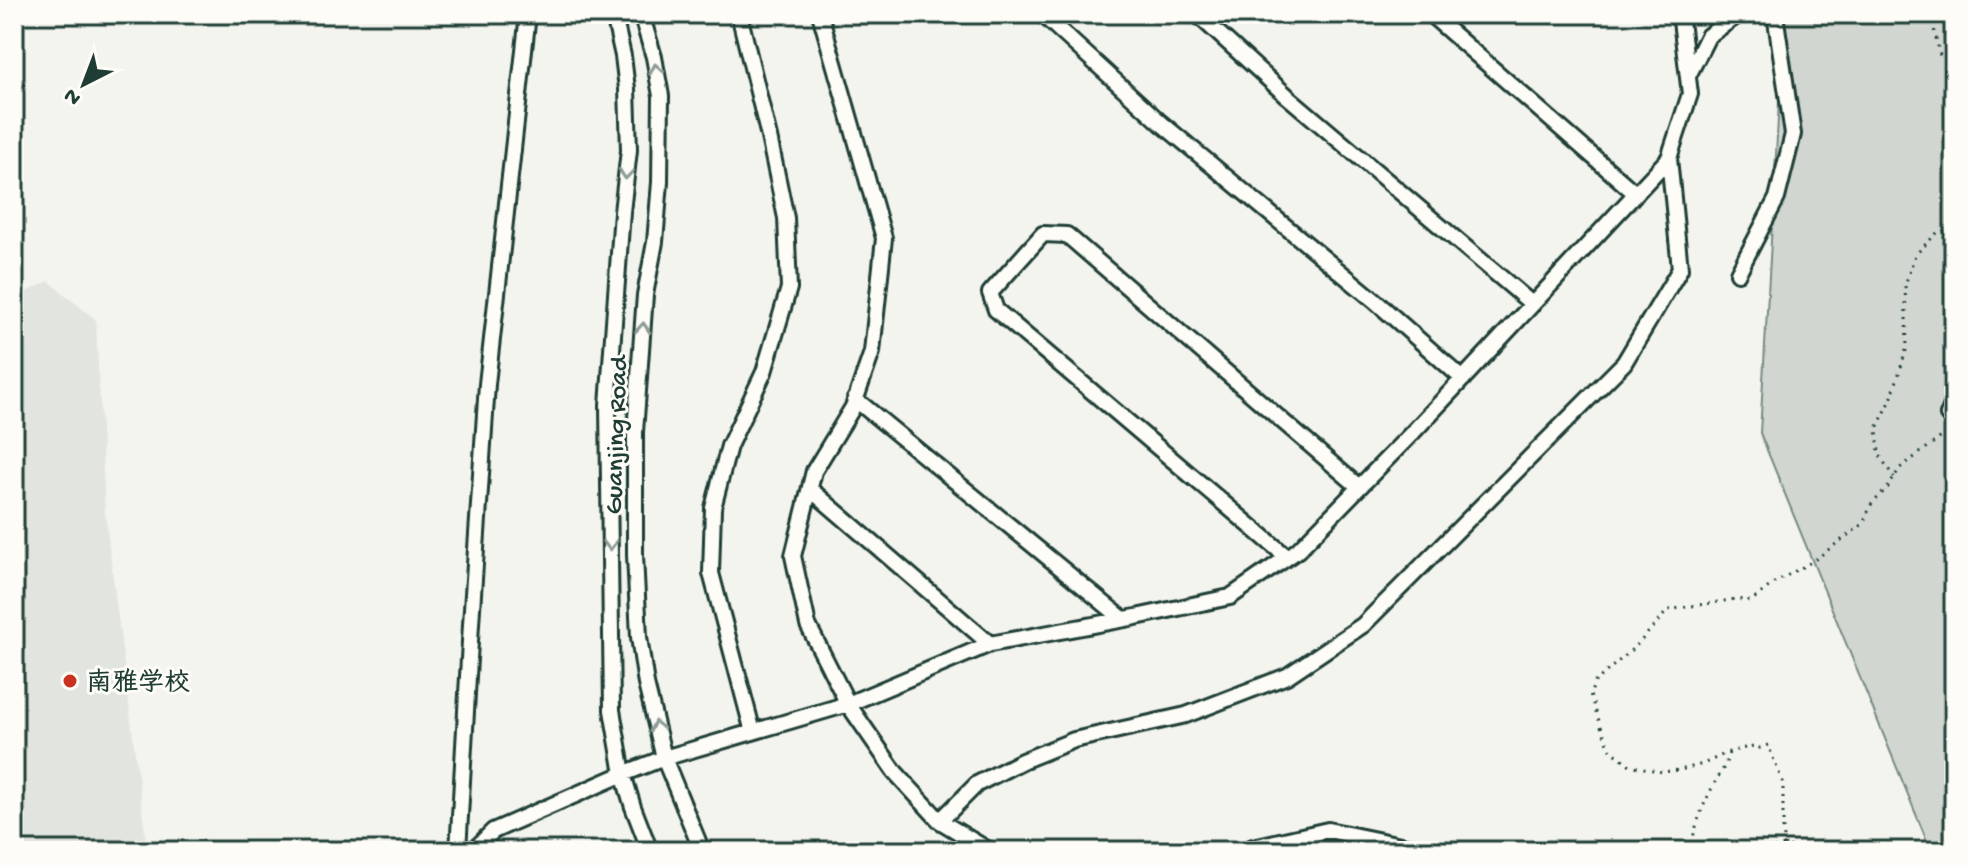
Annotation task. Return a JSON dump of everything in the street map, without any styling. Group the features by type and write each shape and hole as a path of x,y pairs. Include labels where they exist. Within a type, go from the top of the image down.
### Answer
{"street":[{"path":"458,851 487,384 528,14"},
{"name":"Guanjing Road","path":"611,14 616,25 627,89 629,150 608,405 612,710 623,774 650,851"},
{"name":"Guanjing Road","path":"641,14 654,57 661,96 660,182 655,242 645,295 636,417 635,555 639,637 646,684 664,758 702,851"},
{"path":"739,14 786,218 789,288 764,372 729,446 713,508 711,573 753,732"},
{"path":"820,14 884,238 872,352 853,407 814,471 793,556 808,625 848,704 895,772 940,821 990,851"},
{"path":"1042,14 1161,123 1374,300 1463,379"},
{"path":"1197,14 1287,96 1532,304"},
{"path":"1430,14 1636,194"},
{"path":"940,821 977,784 1022,761 1074,740 1186,715 1287,676 1363,625 1624,363 1680,269 1669,158 1690,94 1681,21 1673,14"},
{"path":"1688,76 1708,36 1739,14"},
{"path":"1738,273 1777,198 1793,134 1776,14"},
{"path":"473,851 493,831 623,774 664,758 848,704 990,644 1230,597 1298,550 1669,158"},
{"path":"1287,557 996,310 990,293 1043,234 1067,235 1359,487"},
{"path":"855,399 1123,619"},
{"path":"1954,401 1948,415 1954,424"},
{"path":"810,489 990,644"},
{"path":"1246,851 1328,830 1430,851"}],"path":[{"path":"1934,14 1940,56 1954,60"},
{"path":"1894,478 1879,454 1877,428 1891,400 1907,347 1905,285 1915,255 1938,232 1954,229"},
{"path":"1785,846 1783,783 1768,745 1729,752 1680,770 1662,772 1630,765 1611,750 1602,729 1590,695 1595,682 1638,644 1668,610 1736,599 1751,601 1774,583 1813,561 1863,524 1871,505 1900,468 1954,424"},
{"path":"1690,851 1708,794 1727,763 1729,752"},
{"path":"1953,851 1947,837 1954,833"},
{"path":"1758,851 1785,846 1809,851"}],"shaded area":[{"path":"1784,14 1954,14 1954,851 1931,851 1760,433"},
{"name":"南雅学校","path":"49,281 96,320 105,513 147,848 140,851 14,851 14,298"}],"place":[{"name":"南雅学校","path":"70,681"}]}
